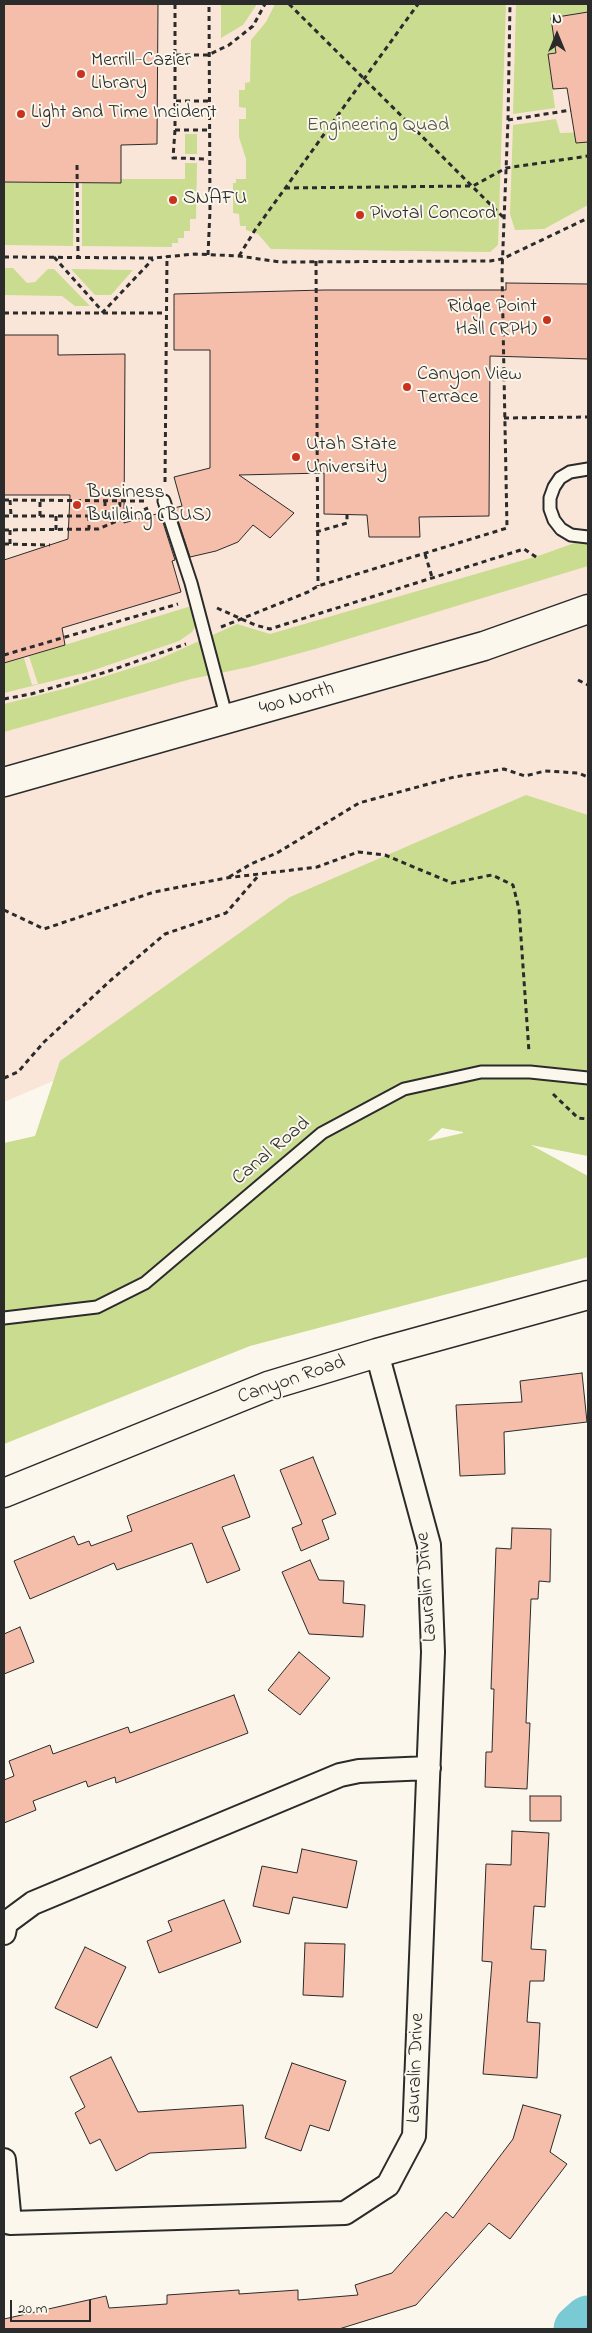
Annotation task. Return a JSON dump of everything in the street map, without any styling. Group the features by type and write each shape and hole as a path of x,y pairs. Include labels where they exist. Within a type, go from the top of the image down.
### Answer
{"street":[{"name":"400 North","path":"4,782 484,646 588,609"},
{"name":"Canyon Road","path":"4,1493 268,1386 377,1353 588,1295"},
{"name":"Lauralin Drive","path":"4,2160 7,2227 345,2213 388,2185 414,2136 433,1652 429,1545 377,1353"},
{"path":"4,1933 6,1923 33,1903 340,1775 359,1771 429,1768"}],"lane":[{"path":"588,469 570,472 560,478 550,498 552,515 561,529 571,535 588,537"},
{"path":"164,501 196,599 227,720"},
{"name":"Canal Road","path":"4,1318 97,1307 145,1283 322,1133 404,1089 481,1072 530,1072 588,1078"}],"path":[{"path":"175,4 176,101 173,158 209,158"},
{"path":"208,4 208,255"},
{"path":"176,55 208,55 242,36 253,26 265,4"},
{"path":"289,4 504,218"},
{"path":"239,256 284,188 418,4"},
{"path":"4,699 31,694 114,670 183,645 318,586 507,528 502,259 508,120 510,4"},
{"path":"176,101 208,101"},
{"path":"508,120 570,110"},
{"path":"175,130 209,130"},
{"path":"284,188 473,186 506,168 588,156"},
{"path":"77,165 78,257"},
{"path":"5,258 153,258 208,255 239,256 280,262 502,259 588,218"},
{"path":"164,501 166,256"},
{"path":"54,257 103,312"},
{"path":"103,312 153,258"},
{"path":"316,261 316,532 318,586"},
{"path":"4,313 103,312 166,314"},
{"path":"504,418 588,417"},
{"path":"4,500 164,501"},
{"path":"10,500 11,516"},
{"path":"40,500 40,516"},
{"path":"105,501 105,516"},
{"path":"119,516 120,501"},
{"path":"4,530 98,529 164,501"},
{"path":"316,532 347,523 347,514"},
{"path":"4,516 128,516"},
{"path":"56,516 56,530"},
{"path":"89,516 89,529"},
{"path":"10,530 10,544"},
{"path":"4,544 50,545"},
{"path":"4,655 196,599 270,629 524,549 538,559"},
{"path":"424,554 432,577"},
{"path":"578,680 588,685"},
{"path":"226,878 251,864 277,853 359,804 454,776 504,769 526,776 545,771 578,773 588,777"},
{"path":"4,910 44,929 154,892 226,878 317,867 358,852 385,855 452,883 492,875 513,885 519,909 530,1072 578,1118 588,1120"},
{"path":"4,1078 18,1072 51,1036 111,980 165,934 226,913 260,874"}],"shaded area":[{"name":"Utah State University","path":"4,4 588,4 588,920 452,910 4,1102"}],"green space":[{"path":"221,4 257,4 243,25 221,38"},
{"name":"Engineering Quad","path":"275,4 506,4 498,245 490,252 271,249 258,234 246,230 246,226 240,226 239,214 233,213 233,183 236,183 236,179 246,179 246,159 239,137 239,119 246,119 246,108 239,107 239,90 245,90 245,83 250,82 251,40 266,22"},
{"path":"516,4 588,4 588,12 551,18 556,53 548,55 555,108 513,114"},
{"path":"556,119 560,133 588,132 588,205 544,229 515,230 510,214 513,125"},
{"path":"185,134 197,134 197,154 185,154"},
{"path":"185,163 197,163 196,219 190,219 190,231 184,231 184,238 178,238 178,243 172,243 172,247 82,246 82,182 121,179 185,179"},
{"path":"4,182 74,183 73,246 4,245"},
{"path":"6,268 13,268 27,283 35,282 48,269 54,269 90,306 75,306 62,296 4,295 4,270"},
{"path":"71,269 133,270 111,295 95,295"},
{"path":"588,538 588,566 315,649 249,667 191,679 4,732 4,704 71,687 157,660 237,624 270,634 541,555"},
{"path":"188,607 193,608 197,621 192,632 179,641 88,672 4,693 4,663 24,658 32,685 38,684 29,656"},
{"path":"526,795 588,815 588,1156 531,1145 588,1176 588,1257 250,1346 4,1444 4,1143 35,1136 60,1061 290,897","holes":["442,1128 463,1133 428,1141"]}],"building":[{"name":"Merrill-Cazier Library","path":"4,4 158,4 157,144 121,145 121,183 4,182"},
{"path":"588,12 588,142 576,143 567,88 553,89 548,54 556,53 551,18"},
{"path":"506,283 588,284 588,359 490,356 489,516 419,517 420,537 369,537 367,515 324,514 324,473 239,475 294,513 270,538 253,525 238,542 216,551 190,557 174,508 182,506 174,477 210,468 210,350 174,350 174,294 324,290 506,290"},
{"name":"Business Building (BUS)","path":"4,335 58,335 58,355 125,354 124,523 160,513 175,560 172,561 181,592 62,628 65,645 4,663 4,560 68,539 70,495 4,495"},
{"path":"582,1373 587,1422 504,1432 505,1474 460,1476 456,1405 522,1402 520,1381"},
{"path":"313,1457 336,1514 322,1520 329,1539 301,1551 292,1528 302,1524 280,1470"},
{"path":"234,1475 250,1517 222,1527 240,1570 207,1583 192,1543 117,1570 114,1563 30,1599 14,1561 74,1536 78,1545 89,1541 91,1546 132,1531 127,1516"},
{"path":"512,1528 551,1529 550,1582 539,1581 538,1599 531,1599 526,1723 530,1723 527,1789 485,1787 486,1752 492,1752 494,1689 491,1689 496,1548 511,1549"},
{"path":"310,1560 319,1580 344,1581 343,1603 365,1605 363,1637 309,1634 282,1572"},
{"path":"20,1627 34,1662 4,1674 4,1634"},
{"path":"299,1652 330,1678 300,1715 268,1690"},
{"path":"234,1695 248,1733 116,1783 115,1777 88,1787 86,1781 33,1801 36,1810 4,1823 4,1780 14,1776 9,1761 50,1745 53,1754 128,1727 130,1733"},
{"path":"530,1796 561,1796 561,1821 530,1821"},
{"path":"512,1831 549,1833 545,1907 534,1906 531,1949 546,1950 544,1981 530,1981 527,2022 540,2023 537,2078 483,2074 492,1962 482,1961 486,1864 511,1865"},
{"path":"302,1849 357,1861 347,1908 293,1897 289,1914 253,1906 262,1866 297,1873"},
{"path":"224,1900 241,1942 159,1973 147,1941 172,1931 168,1921"},
{"path":"305,1943 345,1944 343,1997 303,1995"},
{"path":"85,1947 126,1967 97,2028 55,2008"},
{"path":"111,2057 138,2112 243,2105 246,2148 150,2153 116,2171 100,2139 90,2144 75,2113 85,2107 70,2077"},
{"path":"292,2063 346,2081 329,2131 310,2125 301,2151 265,2138"},
{"path":"523,2105 561,2115 550,2152 567,2164 510,2239 489,2223 416,2305 339,2329 4,2329 4,2319 106,2296 109,2308 167,2304 167,2295 239,2290 239,2294 298,2290 298,2300 358,2295 355,2285 392,2273 446,2212 453,2218 513,2139"}],"waterway":[{"path":"578,2329 588,2320"}],"place":[{"name":"Merrill-Cazier Library","path":"81,74"},
{"name":"Light and Time Incident","path":"21,114"},
{"name":"SNAFU","path":"173,200"},
{"name":"Pivotal Concord","path":"360,215"},
{"name":"Ridge Point Hall (RPH)","path":"547,320"},
{"name":"Canyon View Terrace","path":"407,387"},
{"name":"Utah State University","path":"296,457"},
{"name":"Business Building (BUS)","path":"77,505"}]}
